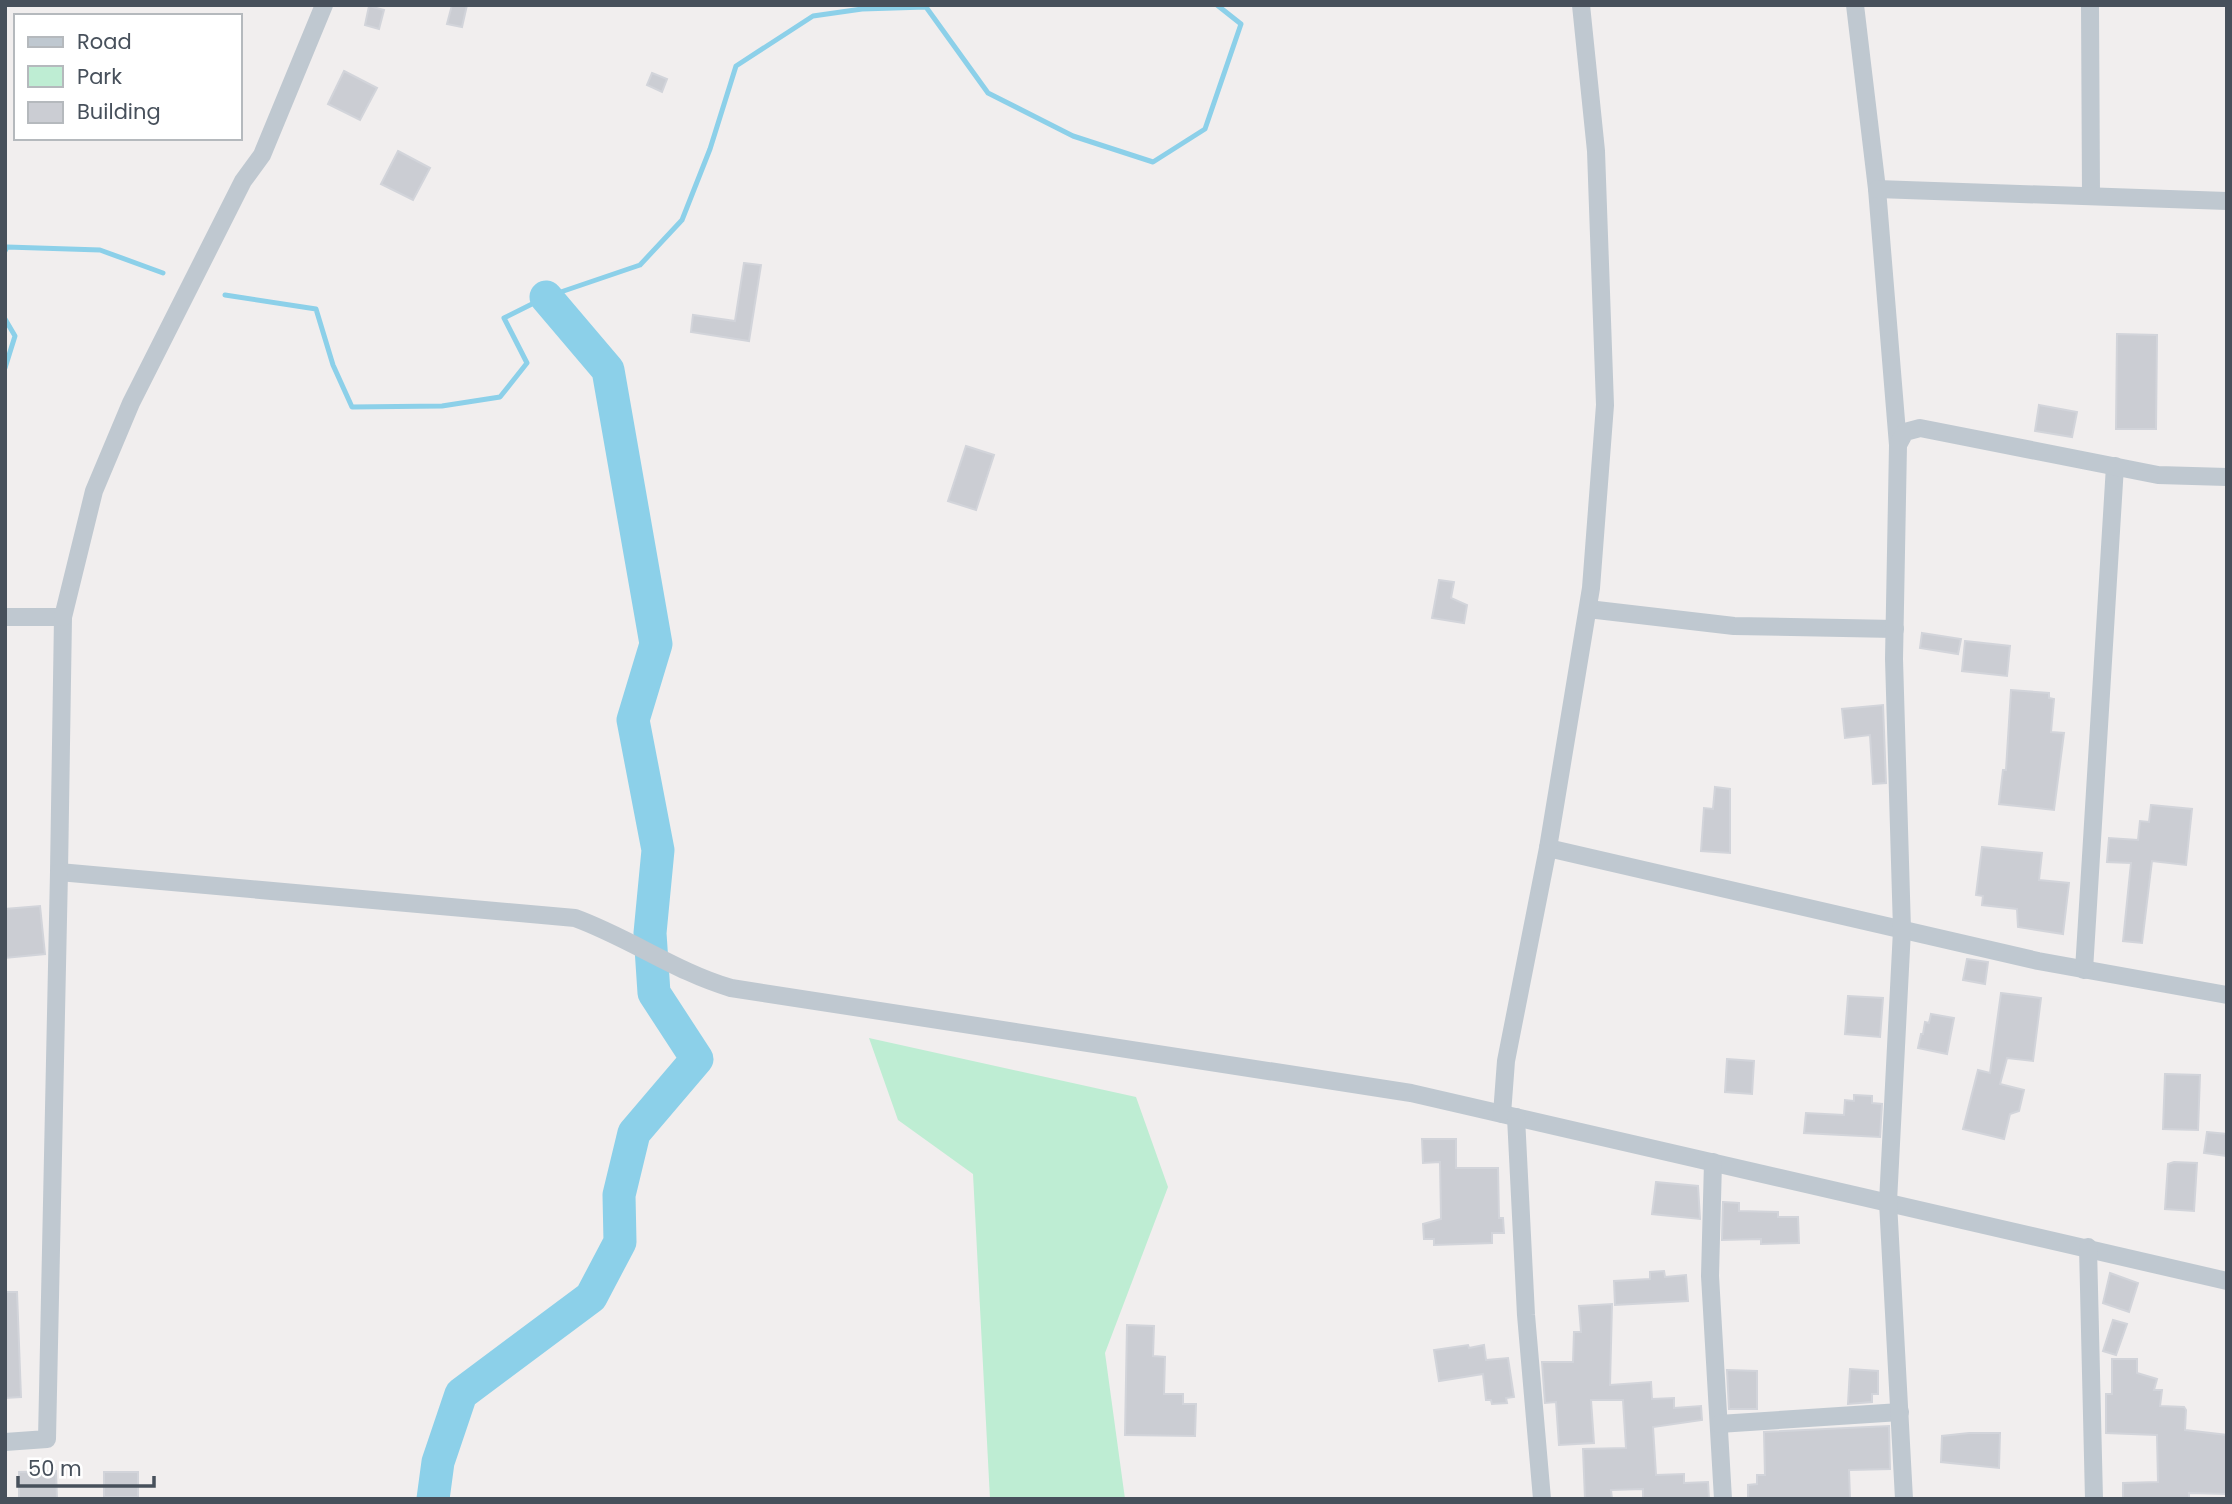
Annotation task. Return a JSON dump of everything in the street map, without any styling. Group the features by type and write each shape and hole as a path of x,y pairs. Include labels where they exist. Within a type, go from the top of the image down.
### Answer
{"street":[{"path":"5,1442 47,1439 63,617 94,491 126,415 243,181 262,155 324,5"},
{"path":"1542,1499 1506,1061 1548,848 1588,609 1605,405 1596,151 1581,5"},
{"path":"1855,5 1877,189 1898,444 1895,629 1902,930 1888,1202 1904,1499"},
{"path":"2090,5 2091,196"},
{"path":"1877,189 2227,201"},
{"path":"1898,444 1905,432 1920,428 2158,475 2227,477"},
{"path":"2084,970 2115,466"},
{"path":"1588,609 1734,626 1895,629"},
{"path":"5,617 63,617"},
{"path":"1548,848 2084,970 2227,995"},
{"path":"59,872 576,918 614,932 701,979 731,988 1411,1093 2227,1281"},
{"path":"1713,1162 1710,1276 1723,1499"},
{"path":"2088,1247 2094,1499"},
{"path":"1719,1424 1900,1412"}],"green space":[{"path":"869,1038 1136,1097 1168,1187 1105,1353 1125,1499 990,1499 973,1174 898,1120"}],"building":[{"path":"452,5 467,5 462,27 447,24"},
{"path":"369,6 384,10 379,29 365,25"},
{"path":"344,71 377,88 360,120 328,104"},
{"path":"652,73 667,79 662,92 647,85"},
{"path":"398,151 430,168 413,200 381,184"},
{"path":"744,263 761,265 749,341 691,332 693,315 735,321"},
{"path":"2117,334 2157,335 2156,429 2116,429"},
{"path":"2039,405 2077,412 2072,437 2035,431"},
{"path":"966,446 994,455 976,510 948,501"},
{"path":"1439,580 1454,582 1451,598 1467,605 1464,623 1432,618"},
{"path":"1922,633 1961,639 1958,654 1920,648"},
{"path":"1965,641 2010,646 2007,676 1962,671"},
{"path":"2011,690 2049,693 2049,698 2054,699 2051,732 2064,733 2054,810 1999,804 2003,770 2006,770"},
{"path":"1883,705 1886,783 1873,784 1870,735 1845,738 1842,709"},
{"path":"1715,787 1730,789 1730,853 1701,851 1704,808 1713,809"},
{"path":"2151,805 2192,809 2186,865 2152,861 2142,943 2123,941 2131,863 2107,862 2109,838 2138,840 2140,821 2149,822"},
{"path":"1982,847 2042,853 2039,880 2069,883 2063,934 2018,927 2017,909 1982,905 1983,896 1976,895"},
{"path":"40,906 45,954 5,958 5,909"},
{"path":"1967,959 1988,962 1985,984 1963,980"},
{"path":"2001,993 2041,998 2033,1061 2007,1058 2000,1084 2024,1090 2019,1111 2010,1114 2004,1139 1963,1129 1978,1070 1990,1073"},
{"path":"1848,996 1883,998 1880,1037 1845,1034"},
{"path":"1931,1014 1954,1018 1947,1054 1918,1048 1925,1022 1929,1023"},
{"path":"1727,1059 1754,1061 1752,1094 1725,1092"},
{"path":"2165,1074 2200,1075 2198,1130 2163,1129"},
{"path":"1854,1095 1872,1096 1872,1103 1882,1104 1880,1137 1804,1133 1806,1113 1844,1115 1845,1100 1854,1101"},
{"path":"2207,1132 2227,1134 2227,1156 2204,1153"},
{"path":"1422,1139 1456,1139 1456,1168 1498,1168 1499,1218 1503,1218 1504,1233 1492,1233 1492,1243 1434,1245 1434,1239 1424,1239 1423,1224 1441,1219 1440,1162 1423,1163"},
{"path":"2197,1163 2194,1211 2165,1209 2168,1164"},
{"path":"1656,1182 1698,1186 1700,1219 1652,1214"},
{"path":"1723,1202 1739,1203 1739,1211 1778,1212 1778,1217 1798,1217 1799,1243 1761,1244 1761,1239 1722,1240"},
{"path":"1664,1271 1665,1277 1686,1275 1688,1301 1615,1305 1614,1281 1650,1279 1650,1272"},
{"path":"2110,1273 2138,1283 2129,1312 2103,1303"},
{"path":"5,1292 17,1292 21,1397 5,1398"},
{"path":"1612,1304 1610,1385 1651,1382 1652,1399 1674,1398 1674,1408 1701,1406 1702,1420 1653,1427 1656,1475 1684,1474 1684,1483 1708,1482 1709,1499 1643,1499 1643,1489 1611,1490 1612,1499 1585,1499 1583,1449 1626,1448 1623,1400 1591,1400 1594,1443 1559,1445 1556,1402 1545,1403 1542,1362 1573,1362 1574,1332 1581,1332 1579,1306"},
{"path":"2113,1320 2127,1324 2116,1355 2103,1351"},
{"path":"1127,1325 1154,1326 1153,1356 1165,1357 1164,1394 1183,1394 1183,1404 1196,1404 1195,1436 1125,1435"},
{"path":"1468,1345 1469,1348 1484,1345 1486,1360 1508,1358 1514,1397 1506,1398 1507,1403 1492,1404 1491,1400 1486,1400 1483,1374 1439,1381 1434,1350"},
{"path":"2112,1359 2137,1359 2137,1373 2157,1379 2154,1390 2162,1390 2160,1406 2184,1407 2185,1430 2227,1435 2227,1494 2189,1493 2189,1499 2123,1499 2123,1483 2158,1482 2157,1435 2106,1433 2106,1394 2112,1394"},
{"path":"1850,1369 1878,1371 1878,1394 1872,1394 1872,1402 1848,1404"},
{"path":"1727,1370 1757,1371 1757,1409 1729,1409"},
{"path":"1889,1426 1890,1469 1849,1470 1850,1498 1748,1499 1748,1485 1757,1484 1757,1475 1765,1475 1764,1432"},
{"path":"2000,1433 1999,1468 1941,1462 1942,1436"},
{"path":"56,1471 57,1499 19,1499 19,1472"},
{"path":"104,1472 138,1472 138,1497 104,1497"}],"waterway":[{"path":"225,295 316,309 333,365 352,407 442,406 500,397 527,363 504,318 546,297 640,265 682,220 710,149 736,66 813,16 862,9 926,7 988,93 1073,136 1153,162 1205,129 1241,24 1217,5"},
{"path":"5,251 7,247 100,250 163,273"},
{"path":"433,1499 438,1462 461,1394 591,1297 620,1242 619,1195 634,1133 697,1059 654,993 650,933 658,850 633,720 656,644 608,370 546,297"},
{"path":"5,319 15,336 5,368"}]}
